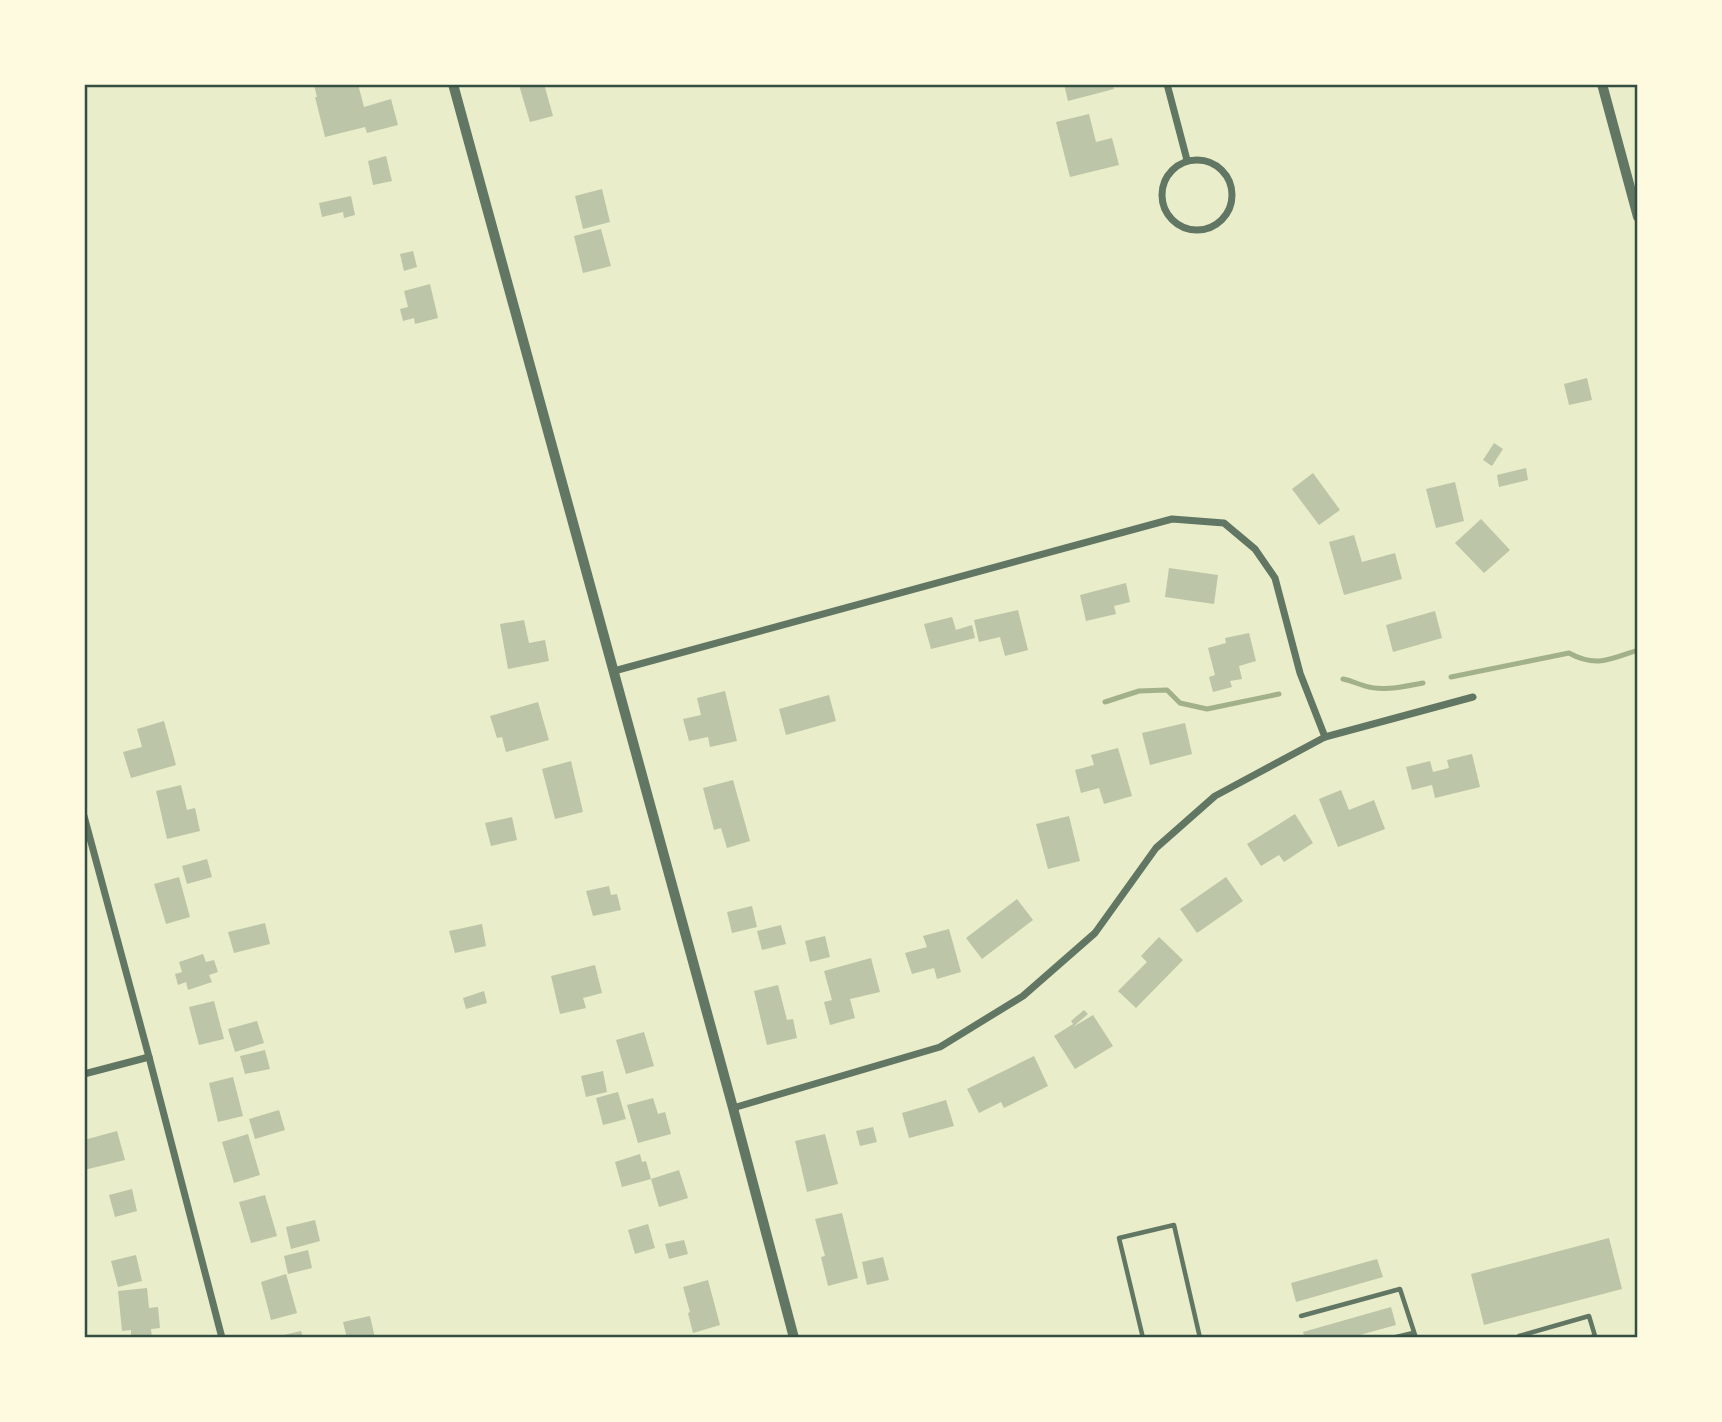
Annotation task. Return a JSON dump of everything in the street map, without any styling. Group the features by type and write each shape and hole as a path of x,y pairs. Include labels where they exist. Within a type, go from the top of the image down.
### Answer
{"street":[{"path":"453,84 794,1338"},
{"path":"1167,84 1187,160"},
{"path":"1602,84 1638,217"},
{"path":"1187,160 1209,161 1227,175 1231,186 1233,197 1224,218 1204,229 1193,230 1171,219 1161,198 1167,174 1187,160"},
{"path":"614,671 1172,519 1224,523 1255,549 1275,578 1300,673 1325,737"},
{"path":"733,1108 940,1047 1023,996 1095,933 1156,848 1215,796 1325,737 1473,697"},
{"path":"84,816 222,1338"},
{"path":"84,1074 149,1057"}],"lane":[{"path":"1143,1338 1119,1238 1174,1225 1200,1338"},
{"path":"1301,1316 1400,1289 1414,1335 1392,1338"},
{"path":"1520,1338 1519,1336 1589,1317 1595,1336 1588,1338"}],"building":[{"path":"358,84 364,107 391,99 398,125 367,133 365,127 325,137 314,85"},
{"path":"544,84 553,116 530,122 519,85"},
{"path":"1064,84 1112,84 1114,89 1068,101"},
{"path":"1089,114 1096,142 1112,138 1119,165 1070,177 1056,122"},
{"path":"386,156 392,181 373,185 368,161"},
{"path":"602,189 610,222 583,229 575,196"},
{"path":"351,196 355,215 344,218 343,212 322,217 319,203"},
{"path":"601,229 611,266 583,273 574,236"},
{"path":"413,251 417,267 404,271 400,254"},
{"path":"430,284 438,318 415,324 414,318 403,321 400,309 408,307 404,291"},
{"path":"1587,378 1592,400 1569,405 1564,384"},
{"path":"1494,443 1503,449 1492,466 1483,460"},
{"path":"1526,468 1528,480 1499,487 1497,475"},
{"path":"1313,473 1340,510 1319,525 1292,489"},
{"path":"1455,482 1464,521 1436,528 1426,489"},
{"path":"1481,519 1510,550 1484,573 1455,543"},
{"path":"1354,535 1362,562 1395,553 1402,579 1344,595 1329,542"},
{"path":"1169,568 1218,575 1214,604 1165,597"},
{"path":"1126,583 1130,602 1114,606 1116,614 1086,621 1080,595"},
{"path":"1018,610 1028,650 1005,656 1000,637 979,642 974,620"},
{"path":"1435,611 1442,638 1393,652 1386,625"},
{"path":"952,617 956,630 972,625 975,638 931,649 924,624"},
{"path":"524,620 529,643 545,640 549,661 508,669 500,624"},
{"path":"1249,633 1256,661 1239,666 1242,679 1230,681 1232,687 1213,692 1209,677 1215,675 1208,648 1226,643 1225,638"},
{"path":"725,691 737,741 710,747 708,737 689,741 683,719 701,715 697,698"},
{"path":"829,695 836,721 786,735 779,709"},
{"path":"538,702 549,740 506,752 502,737 497,738 490,716"},
{"path":"164,721 176,765 131,778 123,752 142,747 137,729"},
{"path":"1185,723 1192,754 1150,765 1142,733"},
{"path":"1118,748 1132,796 1104,804 1099,788 1081,793 1075,770 1094,765 1091,755"},
{"path":"1472,754 1480,787 1435,798 1432,785 1412,790 1406,767 1430,761 1433,772 1449,768 1447,760"},
{"path":"571,761 583,812 555,819 542,769"},
{"path":"733,780 750,841 727,848 721,828 714,830 703,788"},
{"path":"181,785 187,810 195,808 200,831 167,839 156,791"},
{"path":"1341,790 1349,810 1374,800 1385,829 1338,847 1319,799"},
{"path":"1295,814 1313,843 1284,862 1279,855 1261,866 1247,844"},
{"path":"1069,816 1080,861 1048,869 1036,824"},
{"path":"512,817 517,840 491,846 485,823"},
{"path":"207,859 212,877 187,884 182,866"},
{"path":"179,877 190,917 166,924 154,884"},
{"path":"1226,877 1243,901 1197,933 1180,909"},
{"path":"609,886 611,895 617,894 621,910 593,916 586,891"},
{"path":"1017,899 1033,920 982,959 966,938"},
{"path":"752,906 757,927 732,933 727,912"},
{"path":"265,923 270,944 234,953 228,932"},
{"path":"482,924 486,946 455,953 449,931"},
{"path":"781,925 786,944 762,950 757,931"},
{"path":"949,929 961,972 937,979 934,968 912,974 905,953 927,947 923,936"},
{"path":"825,936 830,957 810,962 805,941"},
{"path":"1159,937 1183,960 1136,1008 1118,991 1147,962 1141,956"},
{"path":"203,954 206,962 214,960 218,972 209,975 212,982 188,990 186,982 178,985 175,974 182,972 179,962"},
{"path":"871,958 880,992 850,999 855,1018 830,1025 824,1002 832,1000 824,971"},
{"path":"595,965 602,993 583,998 586,1008 560,1014 551,976"},
{"path":"778,985 787,1020 793,1019 797,1038 767,1045 754,991"},
{"path":"484,991 487,1003 466,1009 463,998"},
{"path":"214,1001 224,1039 199,1045 189,1007"},
{"path":"1084,1010 1088,1014 1073,1027 1093,1015 1113,1046 1075,1069 1054,1036 1073,1024 1071,1021"},
{"path":"257,1021 264,1043 235,1052 228,1029"},
{"path":"644,1032 654,1066 626,1074 616,1040"},
{"path":"265,1050 270,1069 245,1074 240,1056"},
{"path":"1034,1056 1048,1086 1004,1108 1001,1102 979,1113 967,1089"},
{"path":"603,1071 607,1092 586,1097 581,1076"},
{"path":"233,1077 243,1116 218,1122 209,1083"},
{"path":"618,1092 626,1119 603,1125 596,1098"},
{"path":"653,1098 658,1114 665,1112 671,1134 638,1143 627,1105"},
{"path":"946,1100 954,1126 909,1138 902,1113"},
{"path":"279,1110 285,1130 255,1139 249,1119"},
{"path":"873,1127 877,1142 860,1146 856,1131"},
{"path":"117,1131 125,1160 84,1170 84,1140"},
{"path":"248,1134 260,1175 234,1183 222,1142"},
{"path":"825,1134 838,1184 807,1192 795,1141"},
{"path":"640,1154 642,1162 646,1161 651,1179 622,1187 615,1162"},
{"path":"679,1170 688,1198 659,1207 651,1179"},
{"path":"132,1189 137,1211 115,1217 109,1195"},
{"path":"265,1195 277,1236 251,1243 239,1202"},
{"path":"842,1213 858,1278 828,1286 821,1257 825,1256 815,1219"},
{"path":"315,1220 320,1241 291,1249 286,1227"},
{"path":"648,1224 655,1248 635,1254 628,1230"},
{"path":"1609,1238 1622,1289 1484,1325 1471,1274"},
{"path":"684,1240 688,1254 669,1259 665,1244"},
{"path":"308,1250 312,1268 288,1274 284,1256"},
{"path":"136,1255 142,1281 118,1287 111,1261"},
{"path":"883,1257 889,1280 867,1285 862,1262"},
{"path":"1377,1259 1383,1277 1296,1302 1291,1283"},
{"path":"286,1274 297,1313 271,1320 261,1282"},
{"path":"708,1280 720,1325 693,1333 683,1287"},
{"path":"147,1288 149,1308 158,1307 160,1328 151,1329 152,1338 131,1338 131,1330 122,1331 118,1291"},
{"path":"1391,1307 1396,1325 1349,1338 1305,1338 1303,1332"},
{"path":"370,1316 375,1338 347,1338 343,1322"},
{"path":"301,1331 303,1338 275,1338 275,1337"}],"waterway":[{"path":"1451,677 1569,653 1596,661 1638,650"},
{"path":"1343,679 1379,688 1423,683"},
{"path":"1105,702 1139,691 1167,690 1180,703 1207,709 1279,694"}]}
